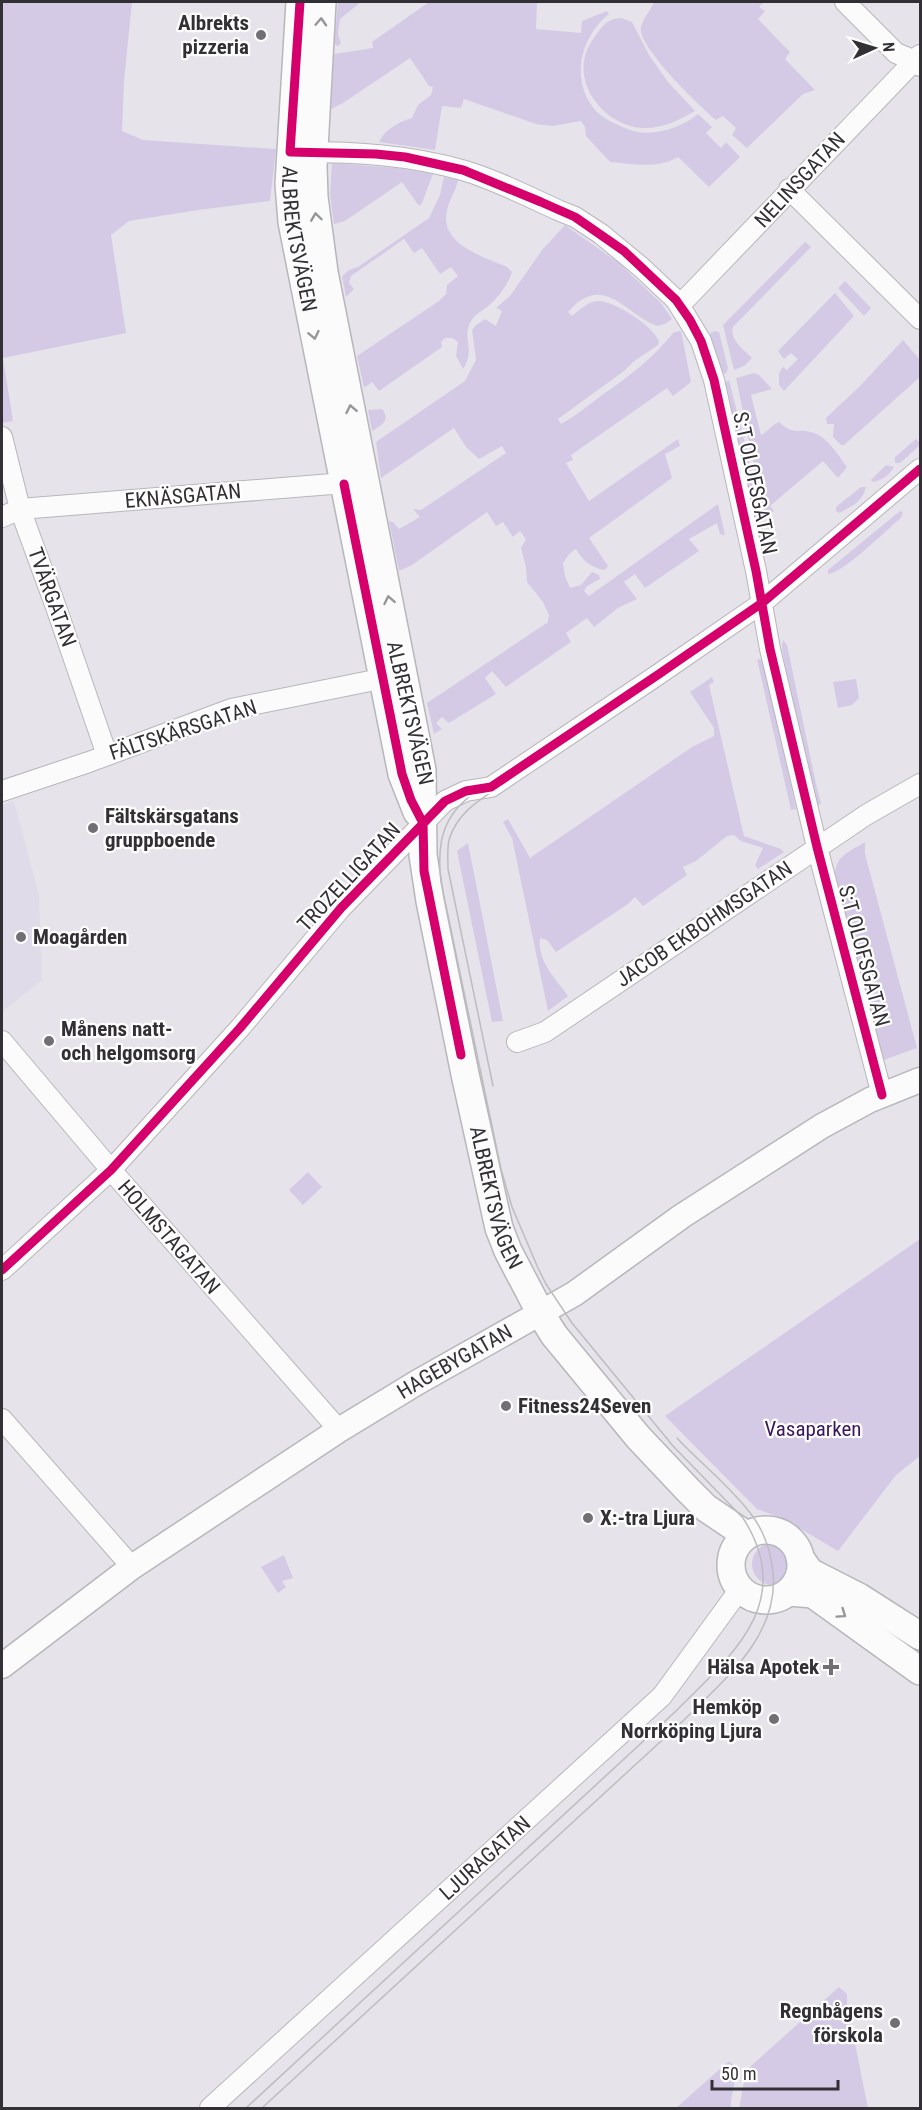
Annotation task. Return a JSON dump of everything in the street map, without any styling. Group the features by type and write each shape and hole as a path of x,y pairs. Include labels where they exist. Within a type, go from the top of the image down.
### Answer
{"main road":[{"name":"ALBREKTSVÄGEN","path":"300,2 302,152 314,198 355,482 393,677 422,774 423,855 428,891 499,1228 508,1251 554,1335 638,1437 739,1545"},
{"name":"ALBREKTSVÄGEN","path":"302,152 322,2"},
{"path":"761,1529 771,1529 790,1539 799,1557 800,1570 797,1582 789,1592 772,1600 760,1600 749,1596 733,1579 731,1567 739,1545 761,1529"},
{"path":"799,1557 810,1572 859,1597 921,1636"},
{"path":"789,1592 813,1594 921,1671"}],"street":[{"path":"845,2 896,54 919,61"},
{"name":"NELINSGATAN","path":"680,305 789,189 919,61"},
{"name":"S:T OLOFSGATAN","path":"302,152 405,157 463,170 575,217 624,251 680,305 701,341 714,380 770,649 817,847 882,1095"},
{"path":"789,189 921,319"},
{"name":"TVÄRGATAN","path":"2,437 20,509 107,755"},
{"name":"TROZELLIGATAN","path":"2,1270 111,1170 243,1024 340,908 445,801 466,791 491,787 762,603 921,469"},
{"name":"EKNÄSGATAN","path":"2,517 20,509 355,482"},
{"name":"FÄLTSKÄRSGATAN","path":"2,791 231,709 393,677"},
{"name":"JACOB EKBOHMSGATAN","path":"517,1042 546,1032 817,847 866,815 921,784"},
{"name":"HOLMSTAGATAN","path":"2,1041 111,1170 339,1430"},
{"name":"HAGEBYGATAN","path":"2,1666 132,1567 339,1430 418,1382 574,1294 682,1216 822,1126 882,1095 921,1080"},
{"path":"2,1419 132,1567"},
{"name":"LJURAGATAN","path":"210,2109 662,1696 740,1589"}],"shaded area":[{"name":"Moagården","path":"14,801 39,895 42,980 2,1012 2,805"}],"green space":[{"path":"2,2 132,2 124,81 122,131 143,140 276,149 270,201 129,221 111,235 126,333 3,358 13,421 2,423"},
{"path":"338,2 361,2 340,19 338,34 341,43 338,46 334,44"},
{"path":"429,2 537,2 536,29 581,33 582,21 607,11 609,14 591,35 582,60 583,87 588,100 597,112 624,128 646,133 670,129 698,114 712,127 706,133 721,148 726,142 740,157 709,187 678,157 654,164 610,162 586,136 585,127 581,121 552,126 536,124 464,99 461,108 442,106 435,150 379,142 393,127 412,118 418,105 431,95 433,87 429,86 410,58 331,109 334,54 373,48 372,42"},
{"path":"654,2 764,2 759,7 765,11 758,19 790,52 785,59 815,90 803,94 747,148 732,135 736,128 723,116 716,120 708,113 671,76 649,48 642,36 641,27"},
{"path":"621,18 632,22 649,55 668,82 695,111 676,121 642,128 630,126 607,114 590,94 585,82 584,69 587,50 603,26 610,20"},
{"path":"332,163 397,168 433,174 419,206 402,182 345,221 334,224 330,194"},
{"path":"444,177 458,180 449,203 446,222 456,241 476,254 507,267 512,272 498,296 470,323 467,335 469,350 463,369 456,356 458,342 452,338 445,338 441,342 442,347 379,391 372,382 364,388 357,356 439,301 446,294 447,285 458,276 451,267 440,274 422,248 414,253 404,239 351,276 349,283 354,289 346,297 342,276 429,218 440,195"},
{"path":"565,225 619,263 661,303 672,319 657,326 614,299 603,295 592,295 581,300 568,312 572,316 586,305 596,301 612,304 641,321 659,341 658,345 558,419 561,424 632,374 674,332 681,331 691,382 673,396 667,388 571,455 573,460 566,463 589,501 678,439 680,446 665,454 672,478 589,538 608,566 605,570 588,563 576,549 570,553 563,563 570,588 581,585 592,572 599,575 600,579 587,586 584,591 589,596 718,504 725,535 720,534 717,523 689,539 699,551 645,588 635,574 624,582 637,599 618,608 594,627 587,618 566,633 571,642 506,687 492,671 485,678 496,694 449,723 442,717 436,723 442,729 434,734 427,703 548,622 549,615 543,602 527,582 521,548 526,539 520,531 513,537 503,522 496,526 487,512 412,565 399,571 389,521 399,529 420,517 413,509 421,510 506,453 502,446 479,459 466,447 454,428 381,478 376,442 465,381 476,360 472,330 485,319 496,326 502,311 496,308 510,296 542,250"},
{"path":"805,242 811,247 733,327 735,340 752,358 744,366 734,370 723,325"},
{"path":"845,281 871,308 864,316 838,288"},
{"path":"835,293 854,316 784,391 779,385 779,373 783,367 787,370 798,359 791,353 784,359 778,351"},
{"path":"719,332 728,368 726,374 719,369 710,333"},
{"path":"903,340 920,360 920,377 844,445 841,445 833,437 834,424 827,424 826,418"},
{"path":"754,373 759,375 772,389 751,395 761,435 779,422 789,429 814,433 828,443 847,467 838,478 823,461 770,506 774,511 765,519 736,378"},
{"path":"729,380 747,451 763,531 758,537 723,384"},
{"path":"382,409 386,416 385,419 372,431 368,410"},
{"path":"916,439 920,443 918,447 900,463 895,463 895,457"},
{"path":"886,465 894,467 885,477 873,482 871,480"},
{"path":"861,487 866,487 859,500 839,513 836,511 836,507"},
{"path":"900,511 903,512 901,518 865,550 835,572 828,574 828,570"},
{"path":"783,640 787,645 821,803 818,806 814,804 788,684"},
{"path":"757,659 764,660 796,809 791,810"},
{"path":"712,677 714,682 709,685 744,836 784,852 758,869 755,865 763,848 741,841 734,835 727,836 696,861 683,867 687,875 643,906 635,897 556,952 547,940 540,938 544,962 568,996 548,1011 512,838 503,822 508,819 530,858 692,747 714,736 714,728 690,692"},
{"path":"856,679 859,698 852,705 838,708 833,682"},
{"path":"865,842 865,854 917,1048 881,1061 835,878 835,871 840,860 848,852"},
{"path":"468,843 503,1021 492,1022 457,851"},
{"path":"308,1172 322,1187 303,1205 289,1190"},
{"name":"Vasaparken","path":"920,1239 920,1456 896,1475 838,1551 784,1519 757,1509 665,1416"},
{"path":"773,1543 788,1549 794,1564 788,1579 773,1585 758,1579 752,1564 758,1549"},
{"path":"284,1555 293,1578 282,1581 286,1587 278,1593 261,1567"},
{"path":"839,1987 847,1994 847,2004 868,2108 739,2108 746,2072"},
{"path":"729,2061 736,2067 731,2108 676,2108"}],"tram line":[{"path":"246,2108 676,1711 718,1669 736,1647 751,1625 760,1601 763,1576 758,1548 743,1518 673,1446 572,1323 546,1284 512,1207 501,1169 441,882 440,858 447,823 456,810 481,788 761,598 920,464"},
{"path":"528,768 644,689"},
{"path":"493,1086 448,869 448,851 449,840 458,821 479,800 505,783"},
{"path":"262,2108 684,1720 731,1673 758,1637 773,1596 771,1557 760,1527 743,1504 677,1438"}],"cycle path":[{"path":"300,2 290,152 405,157 463,170 541,202 575,217 624,251 676,300 690,320 701,341 714,380 756,571 770,649 817,847 882,1095"},
{"path":"2,1270 111,1170 240,1028 341,908 445,801 466,791 491,787 762,603 920,469"},
{"path":"344,484 402,774 411,800 423,823 424,871 461,1055"}],"place":[{"name":"Albrekts pizzeria","path":"261,35"},
{"name":"Fältskärsgatans gruppboende","path":"93,828"},
{"name":"Moagården","path":"21,937"},
{"name":"Månens natt- och helgomsorg","path":"49,1041"},
{"name":"Fitness24Seven","path":"506,1406"},
{"name":"X:-tra Ljura","path":"588,1518"},
{"name":"Hälsa Apotek","path":"831,1667"},
{"name":"Hemköp Norrköping Ljura","path":"774,1719"},
{"name":"Regnbågens förskola","path":"895,2023"}]}
